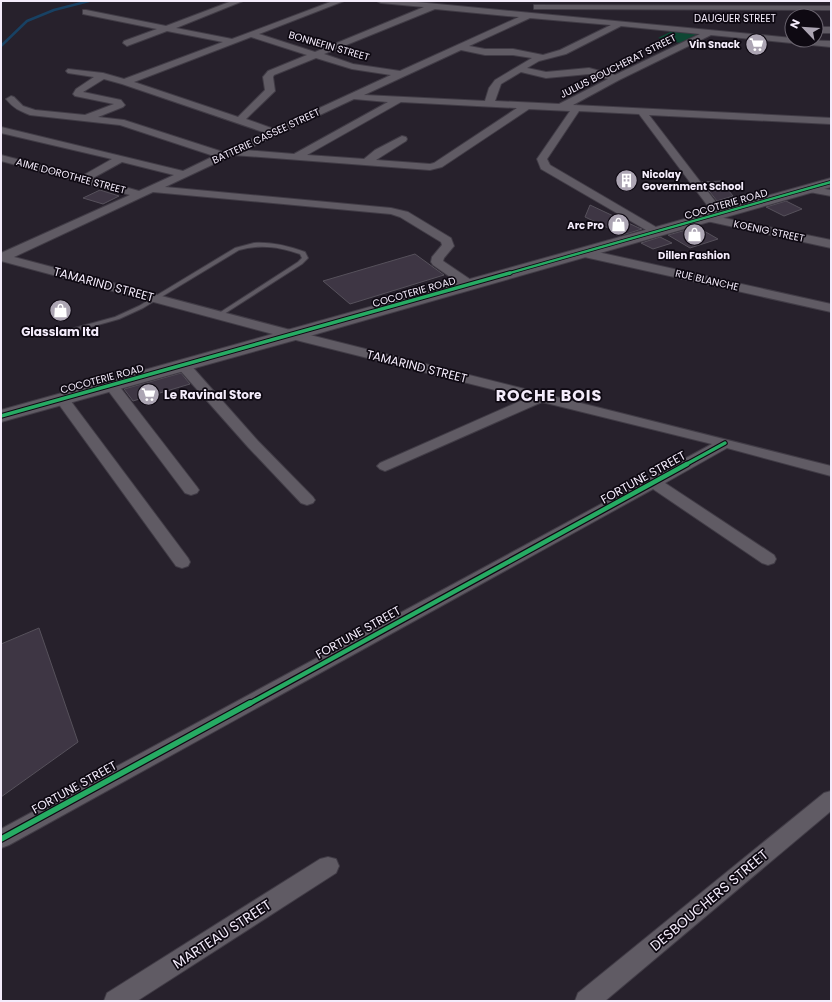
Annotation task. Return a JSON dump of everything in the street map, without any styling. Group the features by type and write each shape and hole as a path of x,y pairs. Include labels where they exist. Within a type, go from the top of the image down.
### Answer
{"street":[{"path":"127,43 239,1"},
{"path":"125,82 340,1"},
{"path":"381,1 433,6 753,4 817,8"},
{"path":"811,1 817,8"},
{"path":"461,5 528,16 831,44"},
{"path":"239,121 270,91 268,77 271,73 433,6"},
{"path":"86,12 234,42"},
{"name":"BATTERIE CASSEE STREET","path":"2,257 528,16"},
{"path":"489,104 494,88 498,82 542,57 563,52 620,24"},
{"name":"DAUGUER STREET","path":"678,29 769,30"},
{"name":"JULIUS BOUCHERAT STREET","path":"560,108 616,78 709,33"},
{"name":"BONNEFIN STREET","path":"252,35 352,66 401,74"},
{"path":"460,47 485,52 513,52 542,57"},
{"path":"520,69 546,75 588,72 616,78"},
{"path":"71,71 103,76 125,82 274,132"},
{"path":"85,118 120,105 118,102 78,94 79,91 103,76"},
{"path":"352,97 831,121"},
{"path":"11,99 20,108 33,113 121,122 228,154 297,156 430,167 435,166 526,106"},
{"path":"297,156 400,99"},
{"path":"576,109 542,159 545,167 657,232"},
{"path":"642,112 713,216"},
{"path":"1,130 183,174"},
{"path":"367,162 379,152 402,139"},
{"name":"AIME DOROTHEE STREET","path":"1,158 140,194"},
{"path":"84,179 121,158"},
{"name":"COCOTERIE ROAD","path":"1,416 584,253 831,182"},
{"path":"152,189 391,211 404,214 447,240 448,246 438,257 437,262 470,285"},
{"path":"808,189 831,193"},
{"name":"KOENIG STREET","path":"713,216 831,244"},
{"name":"RUE BLANCHE","path":"584,253 831,308"},
{"name":"TAMARIND STREET","path":"2,257 293,335 726,443 831,471"},
{"path":"183,366 253,444 307,500"},
{"path":"111,385 191,490"},
{"path":"386,466 540,397"},
{"path":"62,399 182,562"},
{"name":"FORTUNE STREET","path":"1,839 726,443"},
{"path":"653,482 768,559"},
{"name":"DESBOUCHERS STREET","path":"587,1001 831,799"},
{"name":"MARTEAU STREET","path":"116,1001 328,866"}],"lane":[{"path":"62,333 117,318 141,307 246,245 260,243 280,245 303,253 305,258 300,263 219,315"}],"green space":[{"path":"672,31 699,33 680,43 658,38"}],"building":[{"path":"721,181 733,196 717,201 702,182"},
{"path":"100,190 119,196 103,204 83,198"},
{"path":"786,201 802,209 784,216 766,207"},
{"path":"590,205 642,229 623,235 585,217"},
{"path":"697,227 718,239 690,248 668,235"},
{"path":"660,237 672,243 653,249 641,243"},
{"path":"415,254 444,275 350,304 323,281"},
{"path":"181,373 190,384 133,401 124,389"},
{"path":"39,628 78,742 1,797 1,644"}],"waterway":[{"path":"1,46 27,21 54,10 89,1"}],"cycle path":[{"path":"1,416 293,335 831,182"},
{"path":"1,839 725,443"}],"place":[{"name":"Vin Snack","path":"756,44"},
{"name":"Nicolay Government School","path":"626,180"},
{"name":"Arc Pro","path":"619,225"},
{"name":"Dillen Fashion","path":"694,235"},
{"name":"Glasslam ltd","path":"60,310"},
{"name":"Le Ravinal Store","path":"148,394"}],"district":[{"name":"ROCHE BOIS","path":"549,395"}]}
